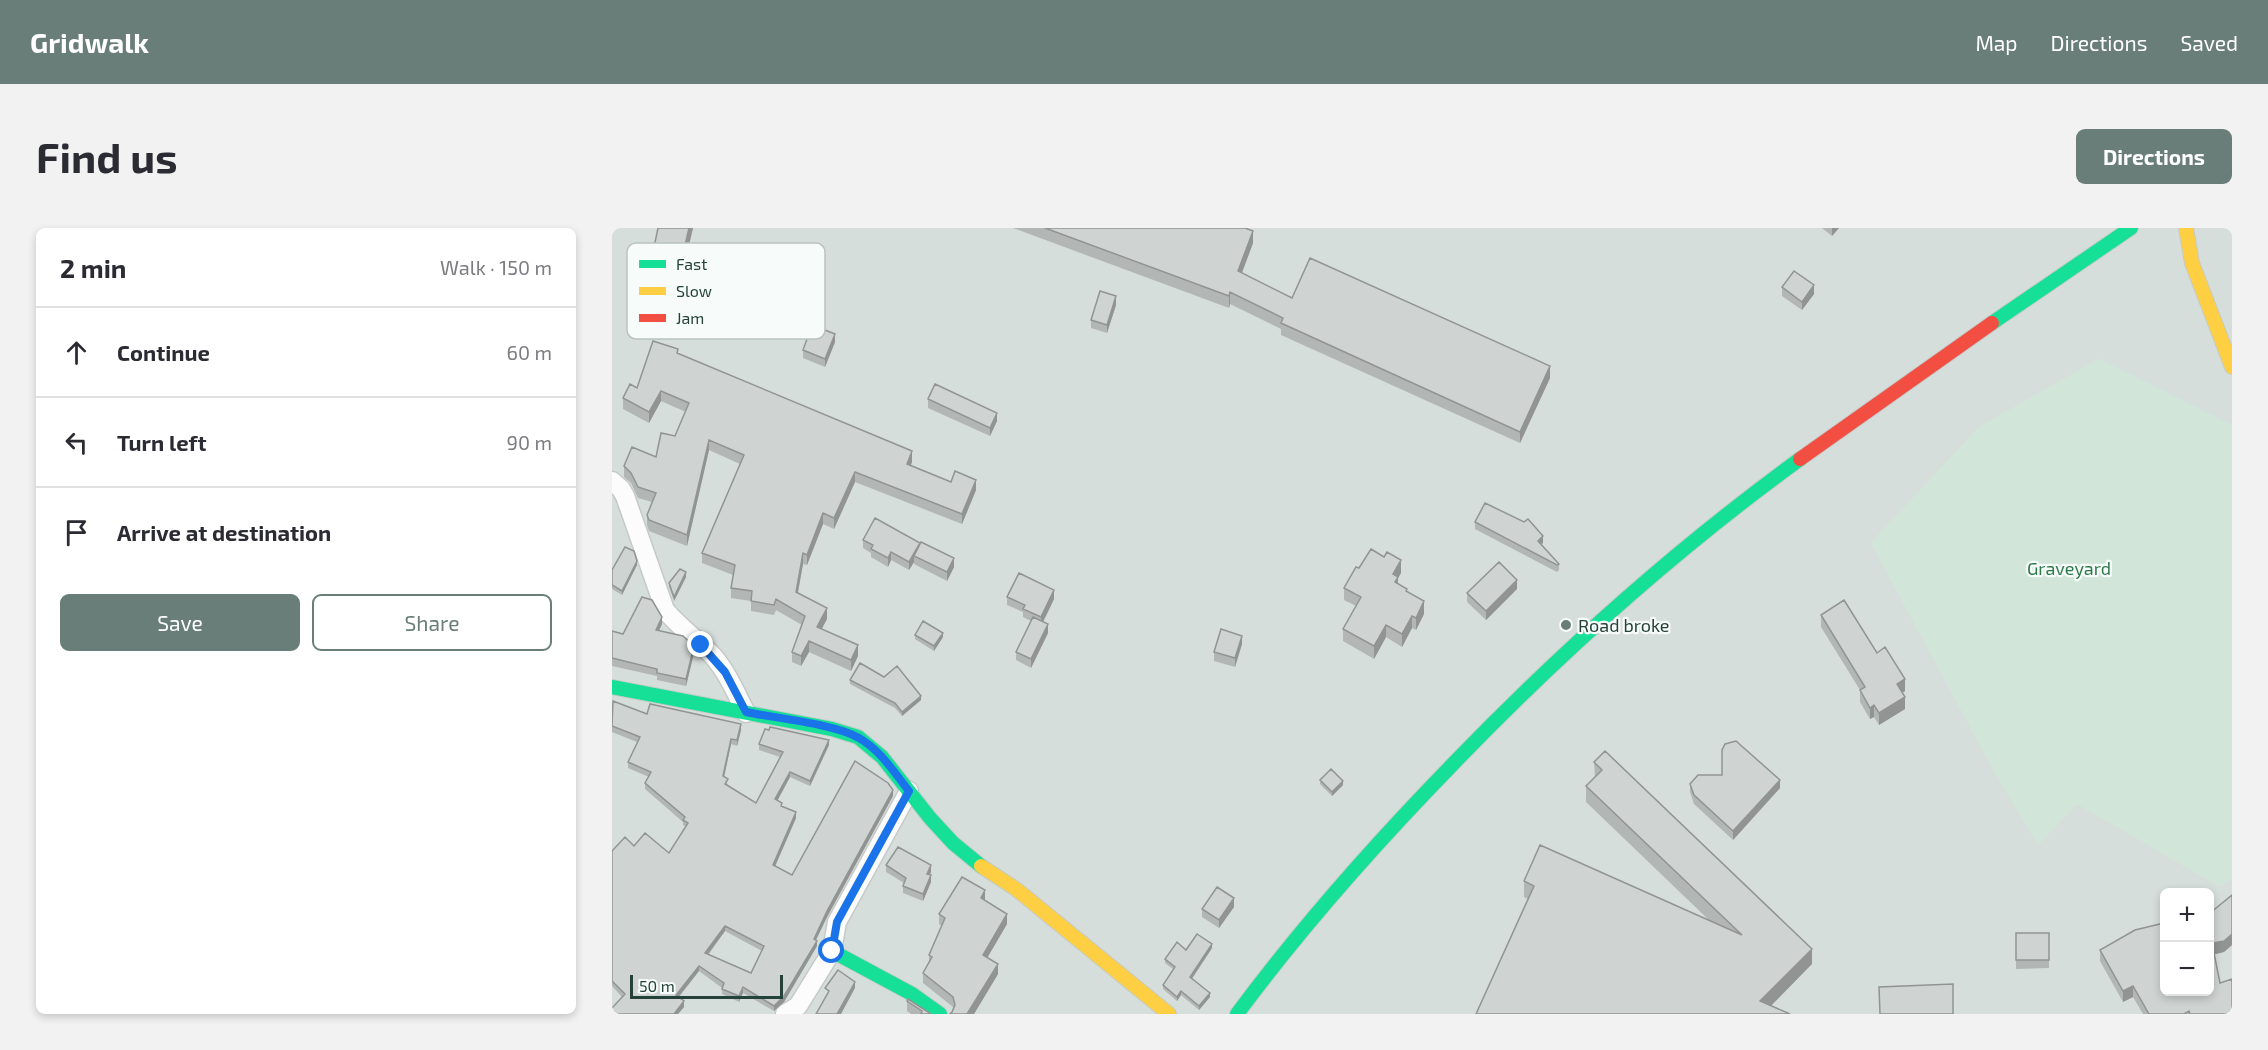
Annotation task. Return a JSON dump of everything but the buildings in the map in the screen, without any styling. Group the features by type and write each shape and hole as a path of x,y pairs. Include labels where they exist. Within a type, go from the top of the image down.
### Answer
{"main road":[{"path":"1237,1014 1281,954 1320,908 1445,771 1545,672 1663,566 1719,520 1837,432 2074,264 2131,228"},
{"path":"2186,228 2192,263 2232,367"},
{"path":"612,687 832,729 858,737 882,757 953,843 975,862 1016,889 1169,1014"},
{"path":"832,951 912,994 940,1014"}],"street":[{"path":"612,481 625,496 665,610 714,657 725,672 746,712"},
{"path":"785,1014 798,1006 832,951 837,922 909,791"}],"shaded area":[{"path":"612,228 2232,228 2232,1014 612,1014"}],"green space":[{"name":"Graveyard","path":"2099,359 2232,425 2232,879 2219,886 2077,804 2038,845 1996,775 1871,543 1979,427"}],"traffic: fast":[{"path":"1992,323 2131,228"},
{"path":"1237,1014 1288,948 1368,854 1535,682 1663,566 1800,459"},
{"path":"612,687 832,729 858,737 882,757 930,818 953,843 981,866"},
{"path":"832,951 912,994 940,1014"}],"traffic: slow":[{"path":"2186,228 2192,263 2232,367"},
{"path":"981,866 1016,889 1169,1014"}],"traffic: jam":[{"path":"1800,459 1992,323"}],"place":[{"name":"Road broke","path":"1566,625"}],"route":[{"path":"701,645 725,672 746,712 832,729 858,737 882,757 909,791 837,922 832,951"}]}
